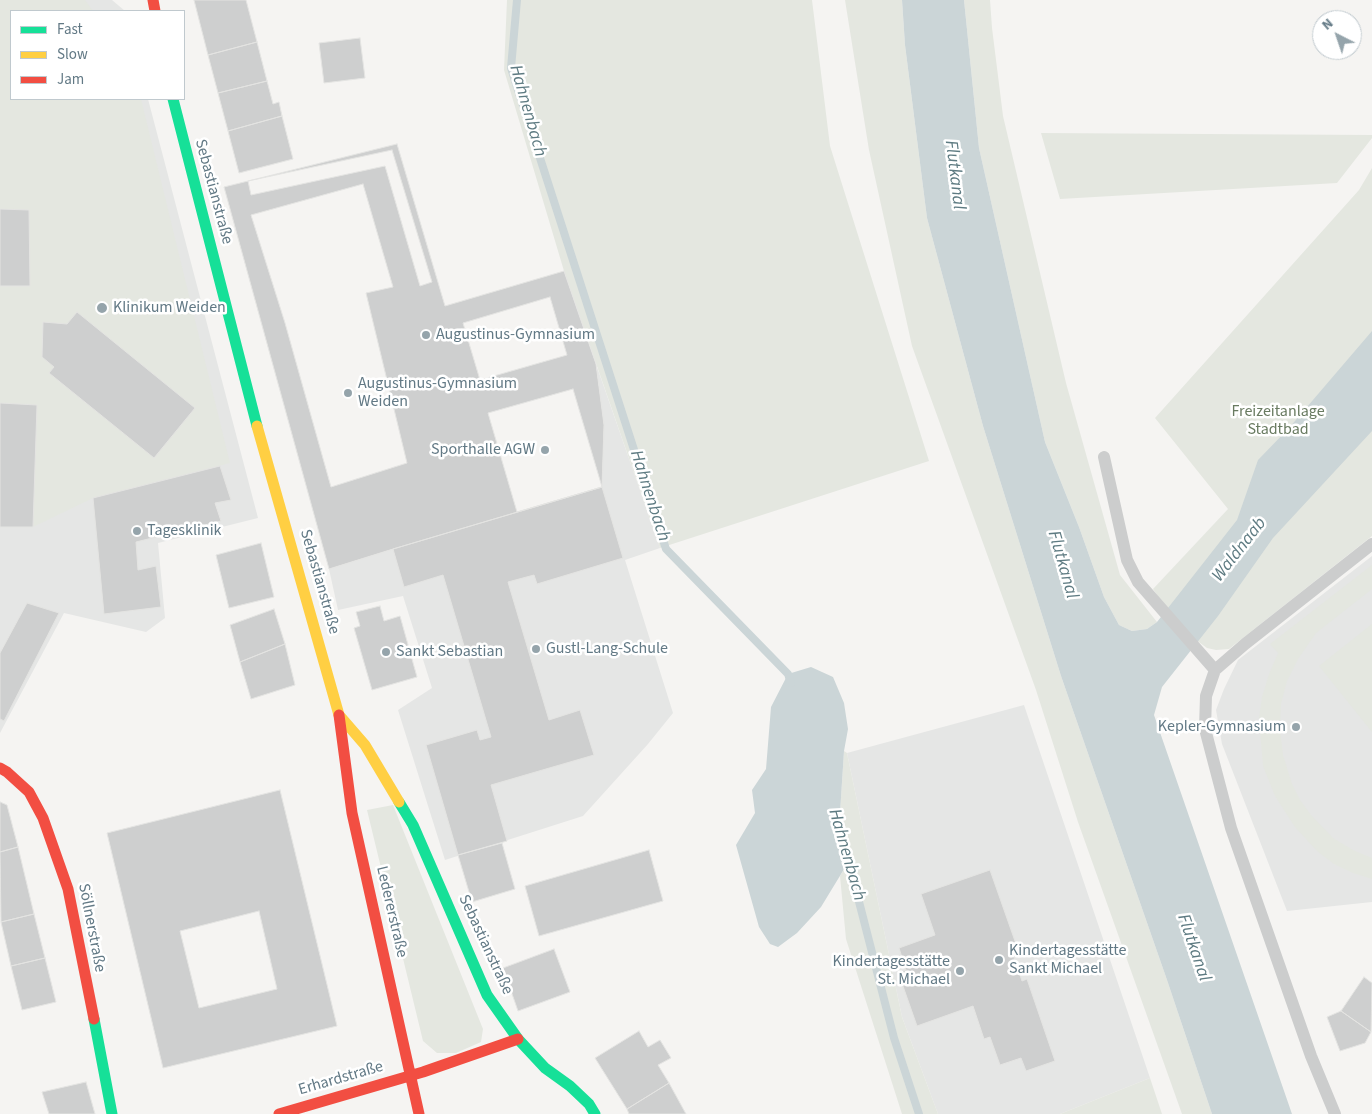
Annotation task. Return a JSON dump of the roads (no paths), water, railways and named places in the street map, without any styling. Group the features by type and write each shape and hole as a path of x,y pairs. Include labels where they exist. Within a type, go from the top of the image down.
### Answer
{"street":[{"name":"Sebastianstraße","path":"172,100 249,398 339,715 365,745 413,825 487,995 518,1040 545,1068 570,1086 589,1104 595,1114"},
{"name":"Ledererstraße","path":"339,715 352,813 419,1114"},
{"name":"Söllnerstraße","path":"0,768 7,772 28,792 43,818 68,889 112,1114"},
{"path":"411,1076 518,1040"},
{"name":"Erhardstraße","path":"279,1114 411,1076"}],"lane":[{"path":"1104,457 1127,560 1138,582 1215,670"},
{"path":"1335,1114 1311,1056 1231,828 1205,729 1206,696 1215,670 1245,644 1372,544"}],"water":[{"path":"902,0 964,0 979,148 1045,442 1079,527 1104,597 1119,625 1132,631 1147,629 1157,622 1237,520 1258,460 1289,428 1372,331 1372,431 1273,538 1218,616 1162,687 1154,715 1292,1114 1212,1114 1061,676 983,426 927,218 905,45"},
{"path":"811,667 833,677 844,703 848,729 844,751 840,813 849,861 821,907 797,933 778,947 770,944 759,927 736,845 755,813 752,790 766,769 771,707 788,674"}],"waterway":[{"name":"Hahnenbach","path":"517,0 511,68 666,549 788,674 791,683"},
{"name":"Hahnenbach","path":"846,851 894,1038 919,1114"}],"place":[{"name":"Klinikum Weiden","path":"102,308"},
{"name":"Augustinus-Gymnasium","path":"426,335"},
{"name":"Augustinus-Gymnasium Weiden","path":"348,393"},
{"name":"Sporthalle AGW","path":"545,450"},
{"name":"Tagesklinik","path":"137,531"},
{"name":"Gustl-Lang-Schule","path":"536,649"},
{"name":"Sankt Sebastian","path":"386,652"},
{"name":"Kepler-Gymnasium","path":"1296,727"},
{"name":"Kindertagesstätte Sankt Michael","path":"999,960"},
{"name":"Kindertagesstätte St. Michael","path":"960,971"}],"water label":[{"name":"Flutkanal","path":"954,175"},
{"name":"Waldnaab","path":"1240,550"},
{"name":"Flutkanal","path":"1062,565"},
{"name":"Flutkanal","path":"1193,948"}],"park label":[{"name":"Freizeitanlage Stadtbad","path":"1278,421"}]}
